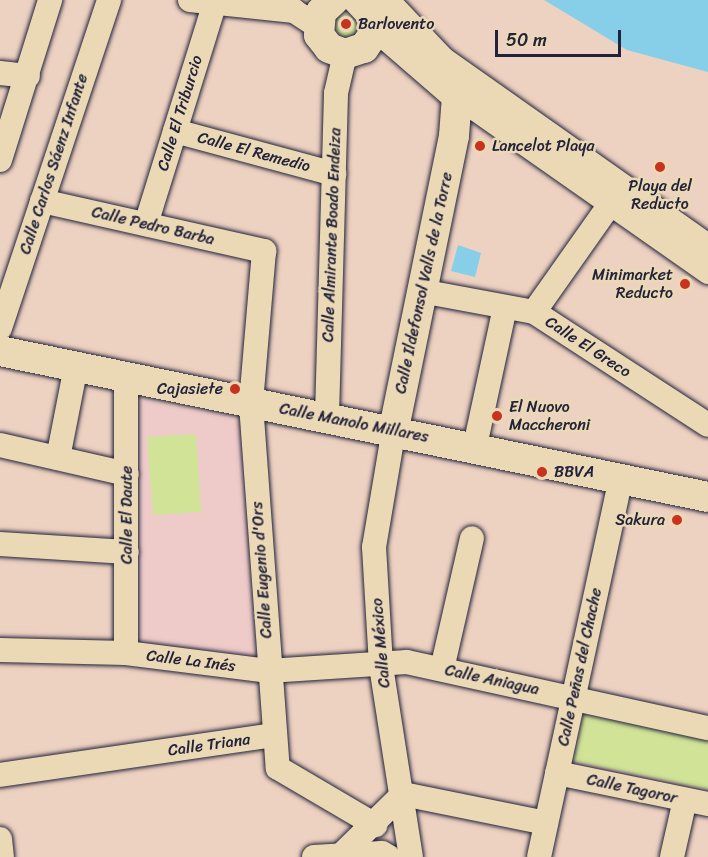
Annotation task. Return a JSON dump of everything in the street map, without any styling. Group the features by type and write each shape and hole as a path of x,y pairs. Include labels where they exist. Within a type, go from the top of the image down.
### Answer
{"main road":[{"path":"359,0 381,13 457,96"},
{"path":"325,8 323,42 345,54 363,48 381,13"},
{"name":"Calle Ildefonsol Valls de la Torre","path":"394,429 454,136 457,96"},
{"name":"Calle Manolo Millares","path":"0,351 251,404 394,429 708,497"}],"street":[{"path":"0,160 50,0"},
{"name":"Calle Carlos Sáenz Infante","path":"0,328 109,0"},
{"path":"190,0 294,10 325,8"},
{"name":"Calle El Triburcio","path":"146,224 215,3"},
{"path":"381,13 708,246"},
{"name":"Calle Almirante Boado Endeiza","path":"327,416 336,93 345,54"},
{"path":"0,73 28,76"},
{"path":"457,96 708,272"},
{"name":"Calle El Remedio","path":"175,131 334,174"},
{"name":"Calle Pedro Barba","path":"42,201 264,251"},
{"path":"534,312 611,203"},
{"name":"Calle Eugenio d'Ors","path":"264,251 251,404 273,735"},
{"name":"Calle El Greco","path":"421,291 534,312 708,425"},
{"path":"475,446 505,307"},
{"path":"58,458 76,366"},
{"name":"Calle El Daute","path":"126,378 126,653"},
{"name":"Calle México","path":"394,429 374,547 381,666 403,794 411,857"},
{"path":"0,445 127,474"},
{"name":"Calle Peñas del Chache","path":"539,857 621,478"},
{"path":"442,669 472,538"},
{"path":"0,544 127,552"},
{"name":"Calle La Inés","path":"0,650 126,653 268,671 381,666"},
{"name":"Calle Aniagua","path":"381,666 407,662 573,698 707,721"},
{"name":"Calle Triana","path":"0,775 273,735 278,768 285,775 375,825"},
{"name":"Calle Tagoror","path":"557,773 696,802"},
{"path":"342,854 375,825 403,794 546,823"},
{"path":"672,857 696,802"},
{"path":"0,839 2,857"},
{"path":"314,857 382,853 389,857"}],"shaded area":[{"path":"145,399 233,417 241,428 256,662 134,646 134,406"}],"green space":[{"path":"345,14 354,18 358,27 354,36 345,40 336,36 332,27 336,18"},
{"path":"196,434 201,512 153,515 147,437"},
{"path":"583,714 708,740 708,789 573,761"}],"water":[{"path":"544,0 708,0 708,72 627,50"},
{"path":"458,245 481,253 475,277 451,271"}],"place":[{"name":"Barlovento","path":"346,24"},
{"name":"Lancelot Playa","path":"480,146"},
{"name":"Playa del Reducto","path":"660,167"},
{"name":"Minimarket Reducto","path":"685,284"},
{"name":"Cajasiete","path":"235,389"},
{"name":"El Nuovo Maccheroni","path":"497,416"},
{"name":"BBVA","path":"542,472"},
{"name":"Sakura","path":"677,520"}]}
